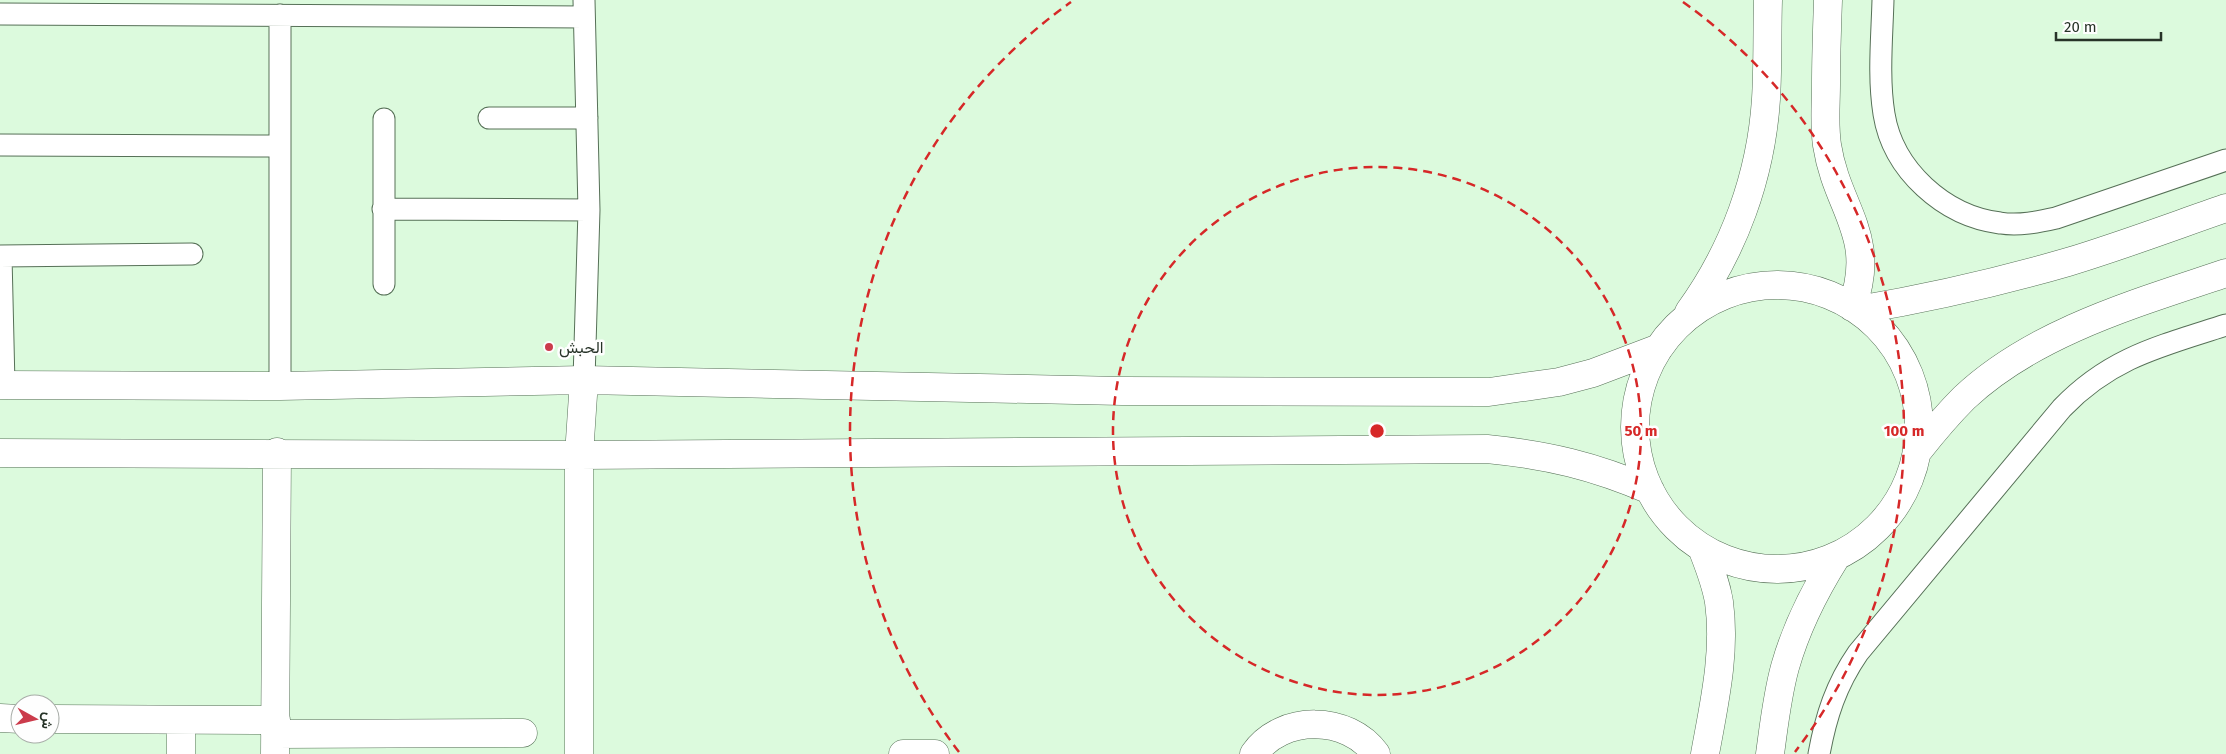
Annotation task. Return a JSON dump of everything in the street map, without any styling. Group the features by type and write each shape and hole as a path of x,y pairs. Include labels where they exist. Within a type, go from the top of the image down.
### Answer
{"street":[{"path":"1682,322 1700,308 1720,297 1742,289 1787,285 1810,289 1832,296 1855,308 1884,334 1908,372 1916,398 1919,425 1917,452 1911,474 1902,495 1889,514 1868,536 1836,557 1798,568 1758,568 1738,564 1702,548 1672,523 1650,490 1639,459 1636,443 1636,418 1640,393 1648,370 1659,348 1700,298 1725,251 1750,188 1763,128 1766,99 1768,0"},
{"path":"1828,0 1827,145 1838,188 1855,227 1860,246 1861,267 1855,308"},
{"path":"1855,308 1927,297 2032,272 2104,250 2226,208"},
{"path":"1917,452 1940,423 1965,397 1994,374 2024,354 2090,321 2124,307 2226,273"},
{"path":"2,385 280,386 584,380 1122,391 1489,392 1559,382 1593,373 1659,348"},
{"path":"578,754 579,455 584,380"},
{"path":"0,453 277,452 579,455 1487,449 1554,458 1587,466 1650,490"},
{"path":"276,736 277,452"},
{"path":"1702,548 1712,574 1719,601 1722,629 1721,657 1706,754"},
{"path":"1770,754 1778,698 1794,638 1813,596 1836,557"},
{"path":"60,719 181,720 276,736 523,732"},
{"path":"181,720 181,754"},
{"path":"1254,754 1258,748 1278,732 1302,724 1328,724 1351,732 1372,747 1376,754"},
{"path":"903,754 935,754"}],"lane":[{"path":"1883,0 1881,87 1892,142 1906,167 1924,188 1947,205 1973,217 2000,223 2028,224 2056,218 2226,160"},
{"path":"0,14 280,15 584,8 589,210 584,380"},
{"path":"280,15 280,386"},
{"path":"489,118 587,118"},
{"path":"384,119 384,284"},
{"path":"0,145 280,146"},
{"path":"383,209 589,210"},
{"path":"2,385 1,256 192,254"},
{"path":"1819,754 1830,706 1840,681 1858,653 2062,408 2091,381 2125,360 2143,352 2226,325"}],"place":[{"name":"الحبش","path":"549,347"}]}
